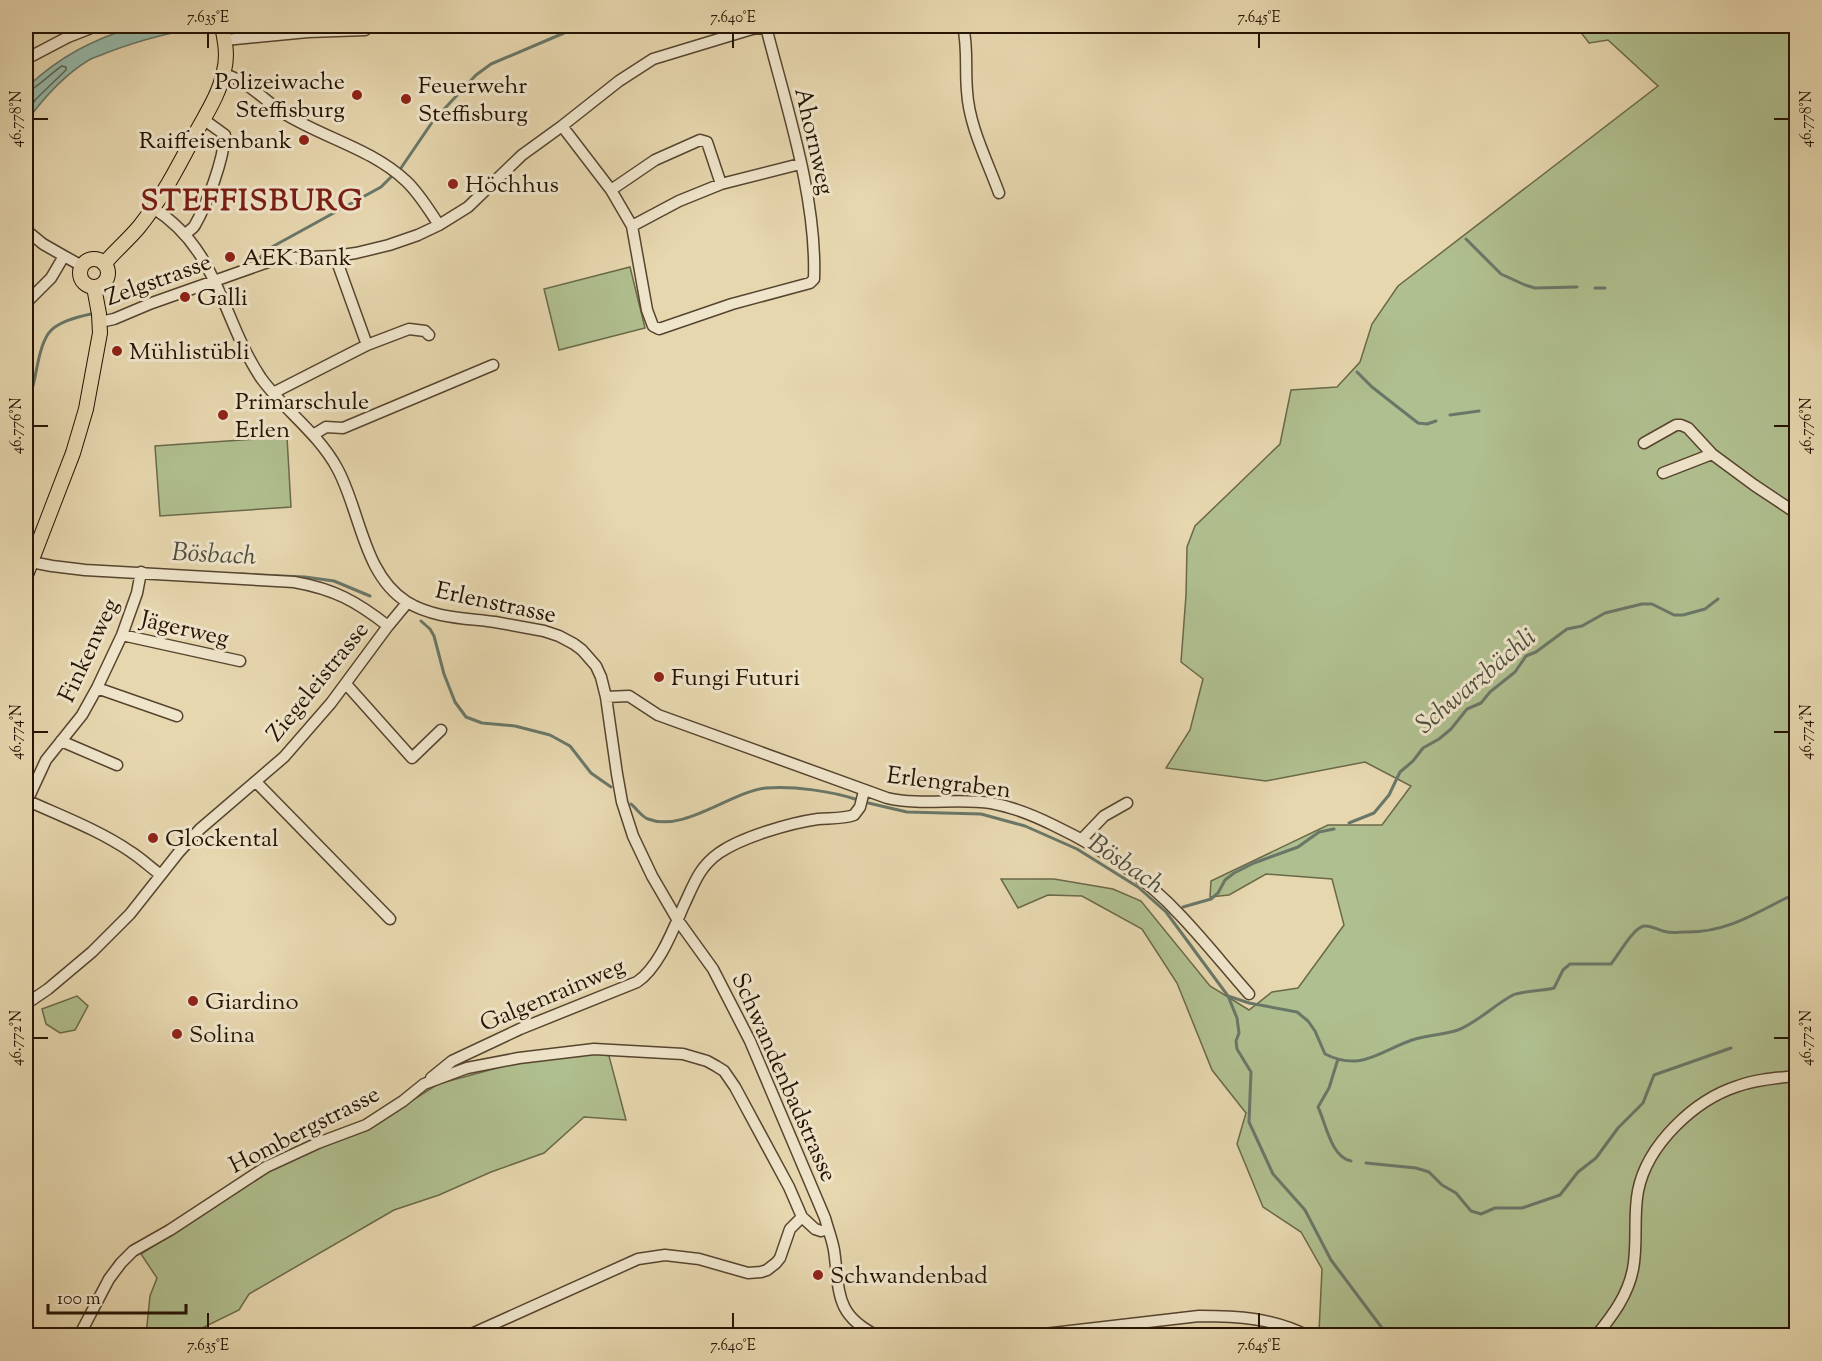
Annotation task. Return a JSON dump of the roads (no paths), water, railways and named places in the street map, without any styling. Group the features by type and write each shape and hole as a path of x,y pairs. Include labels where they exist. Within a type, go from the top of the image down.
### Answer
{"main road":[{"path":"104,264 153,208 214,99 224,74 226,61 224,33"},
{"path":"92,259 104,264 108,271 107,279 102,285 87,286 80,273 82,266 92,259"},
{"path":"28,568 73,453 84,417 96,358 100,322 94,287"}],"street":[{"path":"26,59 68,37 96,26"},
{"path":"963,26 967,41 967,92 972,122 999,193"},
{"name":"Zelgstrasse","path":"100,322 114,319 152,303 274,260 335,256 389,245 439,225 468,207 522,155 619,81 653,59 762,27"},
{"name":"Ahornweg","path":"632,226 647,310 653,326 660,329 732,304 810,283 814,279 815,265 809,206 800,164 762,27"},
{"path":"224,33 365,30"},
{"path":"224,74 238,79 286,114 391,168 407,182 439,225"},
{"path":"185,235 194,227 224,152 225,135 203,119"},
{"path":"562,126 611,190 632,226 679,201 721,184 800,164"},
{"path":"611,190 655,160 700,140 707,142 721,184"},
{"name":"Erlenstrasse","path":"153,208 185,235 197,251 216,281 247,353 258,372 273,393 313,435 332,460 349,494 372,560 392,590 407,603 436,614 534,629 560,636 589,657 601,677 606,697"},
{"path":"26,230 43,244 82,266"},
{"path":"26,303 51,279 64,256"},
{"path":"335,256 367,345"},
{"path":"273,393 367,345 409,329 425,331 429,335"},
{"path":"313,435 326,427 343,428 493,365"},
{"path":"1644,443 1681,424 1688,428 1712,454 1797,513"},
{"path":"1663,474 1712,454"},
{"path":"28,568 52,566 85,570 294,582 315,586 352,600 388,626"},
{"name":"Finkenweg","path":"26,800 46,760 82,715 97,688 122,635 137,593 141,572"},
{"name":"Ziegeleistrasse","path":"26,1004 48,989 92,952 124,920 200,829 286,754 346,684 407,603"},
{"name":"Jägerweg","path":"122,635 240,661"},
{"path":"346,684 412,759 441,730"},
{"path":"97,688 177,716"},
{"path":"606,697 629,696 658,715 862,799"},
{"name":"Schwandenbadstrasse","path":"606,697 617,774 629,824 642,856 677,919 713,969 750,1041 828,1229 834,1248 842,1302 854,1321 878,1335"},
{"path":"61,741 117,765"},
{"path":"256,782 390,919"},
{"name":"Erlengraben","path":"862,799 977,801 1006,806 1082,839 1121,864 1181,915 1249,994"},
{"name":"Galgenrainweg","path":"424,1084 452,1061 520,1029 637,982 652,969 698,874 720,852 778,828 818,819 850,816 857,813 862,799"},
{"path":"26,800 119,845 161,875"},
{"path":"1082,839 1104,816 1127,802"},
{"name":"Hombergstrasse","path":"79,1335 109,1280 133,1251 170,1230 266,1167 318,1143 366,1125 424,1084 467,1068 519,1058 594,1048 666,1052 698,1058 716,1066 724,1071 735,1087 789,1187 802,1218"},
{"path":"1596,1335 1622,1301 1628,1288 1634,1262 1639,1189 1644,1171 1658,1146 1696,1108 1718,1094 1755,1081 1797,1076"},
{"path":"467,1335 638,1259 666,1256 699,1259 748,1273 768,1270 780,1258 790,1229 802,1218 815,1229 828,1229"},
{"path":"1027,1335 1219,1316 1259,1319 1308,1335"}],"water":[{"path":"136,26 214,26 159,36 91,59 62,80 26,122 26,88 51,67 77,50"}],"waterway":[{"path":"401,168 433,121 476,75 491,64 577,26"},
{"path":"256,261 270,248 381,187 391,177"},
{"path":"1466,239 1501,274 1525,285 1535,288 1577,287"},
{"path":"1595,288 1605,288"},
{"path":"33,386 40,352 48,334 61,323 91,314"},
{"path":"1357,372 1372,387 1418,423 1427,424 1436,421"},
{"path":"1450,415 1479,411"},
{"name":"Bösbach","path":"240,574 305,577 334,581 370,596"},
{"name":"Schwarzbächli","path":"1349,823 1374,813 1389,795 1400,772 1423,748 1451,729 1467,709 1481,703 1490,692 1515,672 1526,656 1536,652 1567,629 1582,626 1605,613 1642,604 1652,604 1674,615 1683,615 1705,609 1718,599"},
{"name":"Bösbach","path":"421,621 434,636 444,674 455,702 466,717 482,723 515,726 550,735 570,746 591,773 611,787"},
{"name":"Bösbach","path":"631,804 646,818 662,822 677,821 737,796 766,788 813,790 858,800"},
{"name":"Bösbach","path":"864,802 907,812 981,814 1025,826 1077,849 1138,887 1166,912 1228,996 1237,1018 1239,1033 1236,1041 1237,1049 1251,1072 1249,1122 1273,1174 1305,1210 1331,1260 1388,1336"},
{"name":"Schwarzbächli","path":"1183,907 1211,899 1218,893 1225,880 1234,873 1298,847 1319,832 1334,829"},
{"path":"1228,996 1249,1003 1297,1012 1315,1031 1325,1054 1349,1061 1360,1060 1412,1040 1458,1030 1513,995 1554,988 1563,970 1570,964 1611,964 1635,931 1644,926 1672,932 1713,930 1738,922 1786,898 1796,896"},
{"path":"1366,1163 1416,1168 1429,1172 1442,1185 1456,1193 1471,1211 1481,1214 1495,1208 1522,1208 1560,1195 1578,1172 1596,1158 1618,1128 1643,1103 1654,1075 1731,1048"},
{"path":"1338,1059 1329,1088 1318,1107 1334,1147 1344,1158 1351,1161"}],"place":[{"name":"Polizeiwache Steffisburg","path":"357,95"},
{"name":"Feuerwehr Steffisburg","path":"406,99"},
{"name":"Raiffeisenbank","path":"304,140"},
{"name":"Höchhus","path":"453,184"},
{"name":"AEK Bank","path":"230,257"},
{"name":"Galli","path":"185,297"},
{"name":"Mühlistübli","path":"117,351"},
{"name":"Primarschule Erlen","path":"223,415"},
{"name":"Fungi Futuri","path":"659,677"},
{"name":"Glockental","path":"153,838"},
{"name":"Giardino","path":"193,1001"},
{"name":"Solina","path":"177,1034"},
{"name":"Schwandenbad","path":"818,1275"}],"district":[{"name":"STEFFISBURG","path":"252,200"}]}
